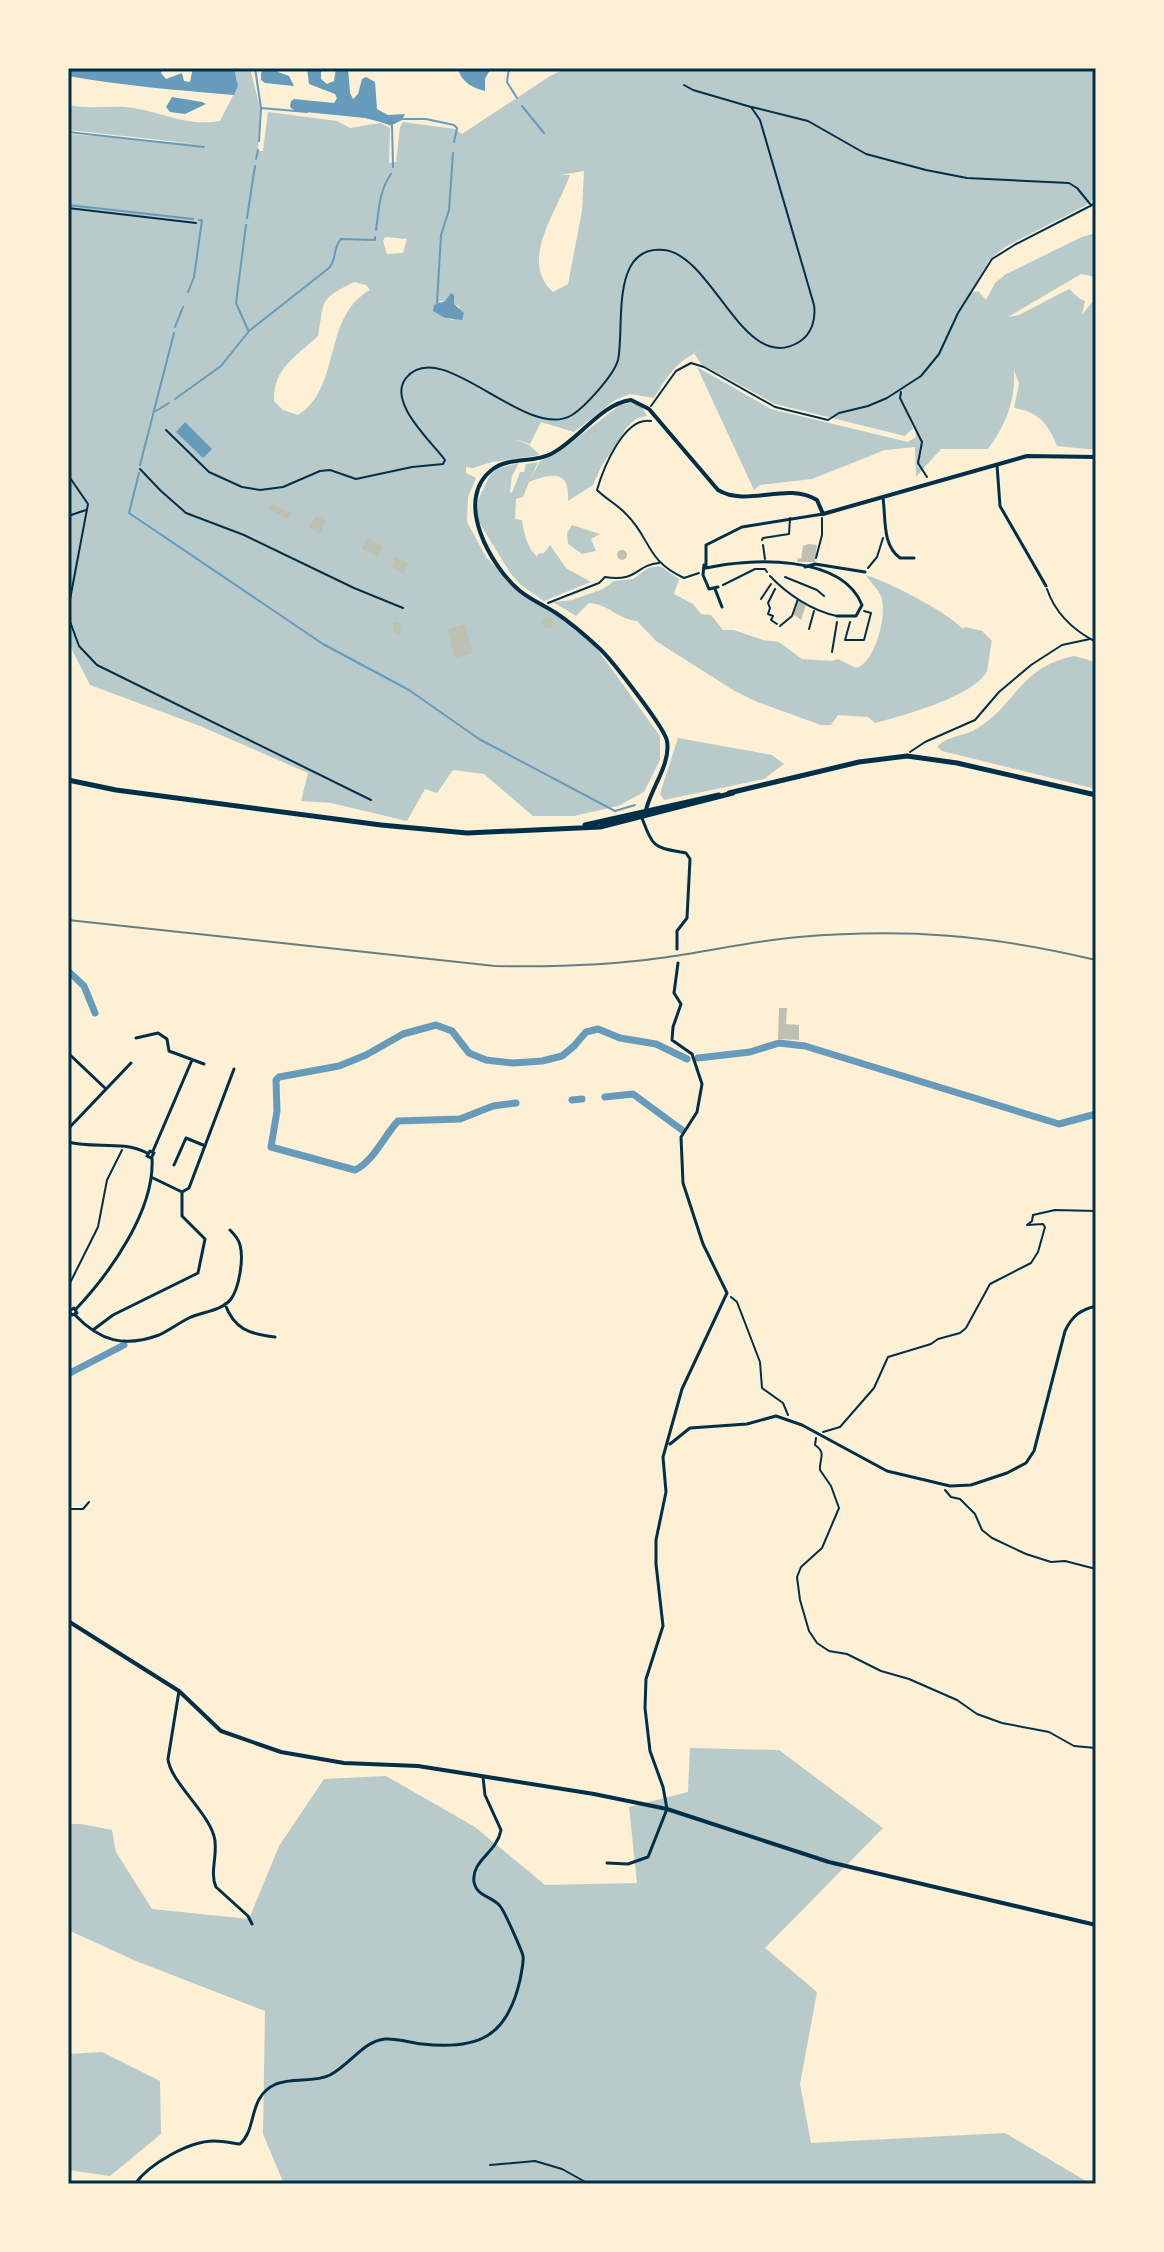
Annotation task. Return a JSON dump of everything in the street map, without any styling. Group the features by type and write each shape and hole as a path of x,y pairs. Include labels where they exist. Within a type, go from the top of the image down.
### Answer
{"main road":[{"path":"570,828 648,813 859,762 907,756 957,763 1096,795"},
{"path":"68,780 116,790 421,830 467,833 600,827 638,815"},
{"path":"648,813 682,802 733,793"}],"street":[{"path":"648,813 648,802 667,754 665,733 607,655 566,620 519,590 503,573 476,522 476,501 487,475 496,467 551,454 623,401 638,402 649,409 718,490 731,497 800,492 817,500 823,514"},
{"path":"722,607 705,570 706,545 742,527 823,514 1027,456 1096,457"},
{"path":"997,465 1000,506 1046,586"},
{"path":"883,498 885,532 890,548 897,556 914,558"},
{"path":"762,540 789,534 790,518"},
{"path":"705,570 736,563 766,563 831,572 850,585 859,599 861,610 852,617 814,609 770,576"},
{"path":"805,567 815,564 865,572"},
{"path":"780,626 792,616 799,598"},
{"path":"638,815 656,846 686,853 690,859 687,918 677,931 677,949"},
{"path":"607,1863 628,1864 648,1857 667,1809 650,1751 645,1708 646,1679 663,1626 656,1552 666,1492 663,1457 682,1389 727,1293 703,1244 681,1171 681,1137 697,1112 702,1084 692,1054 672,1040 681,1004 674,993 678,963"},
{"path":"136,1038 158,1033 167,1039 169,1051 204,1064"},
{"path":"68,1053 106,1089"},
{"path":"76,1312 120,1253 139,1215 151,1177 153,1151 192,1060"},
{"path":"68,1129 131,1063"},
{"path":"92,1330 113,1315 198,1273 205,1239 182,1216 182,1192 191,1184 234,1069"},
{"path":"174,1165 186,1138 205,1145"},
{"path":"68,1142 123,1145 147,1153 153,1151"},
{"path":"147,1153 152,1158"},
{"path":"151,1177 182,1192"},
{"path":"69,1309 76,1312 100,1337 119,1341 143,1339 225,1304 234,1293 242,1259 240,1245 230,1230"},
{"path":"225,1304 237,1326 275,1337"},
{"path":"668,1447 680,1433 690,1428 747,1424 776,1416 818,1433 887,1471 950,1486 971,1485 1026,1463 1034,1451 1071,1319 1080,1311 1096,1306"},
{"path":"68,1509 83,1509 89,1502"},
{"path":"68,1621 179,1691 221,1731 281,1752 344,1763 418,1766 667,1809 829,1862 1096,1925"},
{"path":"179,1691 168,1768 183,1785 214,1834 216,1856 213,1881 216,1887 248,1916 252,1924"},
{"path":"135,2184 155,2164 173,2154 211,2140 240,2144 247,2138 259,2098 274,2085 329,2076 344,2068 368,2045 386,2039 451,2047 476,2043 495,2032 511,2009 523,1955 504,1911 478,1891 474,1882 475,1869 494,1849 501,1830 485,1795 483,1777"}],"path":[{"path":"684,85 751,107 808,121 866,154 926,170 967,178 1069,183 1091,205"},
{"path":"166,430 209,472 242,487 271,489 320,471 330,470 356,479 443,464 445,460 415,423 401,399 402,385 411,373 426,367 478,385 538,418 551,421 566,419 586,404 614,368 620,343 624,280 636,260 659,249 675,253 692,266 763,345 783,348 799,342 814,322 814,305 760,120 751,107"},
{"path":"649,409 681,367 697,363 775,407 828,420 839,413 868,406 901,391 921,376 939,354 958,313 992,259 1096,203"},
{"path":"68,208 196,223"},
{"path":"901,391 900,398 922,442 918,463 934,484"},
{"path":"655,423 643,420 630,427 607,460 597,490 627,514 660,563 684,578 705,570"},
{"path":"140,469 186,513 244,535 403,608"},
{"path":"68,475 88,504 68,610"},
{"path":"68,516 87,509"},
{"path":"815,564 823,514"},
{"path":"865,572 877,557 885,532"},
{"path":"762,540 766,563"},
{"path":"542,606 599,583 605,577 632,577 650,564 660,563"},
{"path":"714,588 755,569 765,569"},
{"path":"785,577 824,596"},
{"path":"761,599 774,580"},
{"path":"778,584 768,603 768,614 780,626"},
{"path":"1046,586 1053,606 1062,617 1096,642"},
{"path":"809,629 814,609"},
{"path":"852,617 845,640 864,640 871,613 861,610"},
{"path":"68,616 79,646 97,665 371,800"},
{"path":"832,652 837,616"},
{"path":"907,756 925,742 975,720 999,692 1031,665 1062,645 1090,639"},
{"path":"68,1287 98,1227 107,1180 123,1145"},
{"path":"1096,1211 1055,1210 1033,1215 1027,1225 1043,1224 1045,1227 1038,1252 1031,1263 990,1284 966,1328 960,1333 888,1357 874,1388 840,1427 818,1433 815,1445 822,1449 823,1456 820,1470 831,1486 839,1508 822,1548 801,1567 797,1577 809,1631 817,1643 829,1651 847,1654 881,1671 909,1679 989,1719 1049,1732 1074,1746 1096,1748"},
{"path":"727,1293 737,1302 743,1314 760,1362 762,1388 783,1403 789,1419"},
{"path":"934,1483 951,1497 960,1499 975,1514 982,1530 992,1538 1051,1562 1065,1561 1096,1569"},
{"path":"490,2165 535,2161 562,2169 589,2184"}],"shaded area":[{"path":"234,68 250,68 260,108 258,151 263,151 268,112 337,121 350,128 380,123 390,128 389,163 396,162 403,122 455,129 462,134 567,68 1096,68 1096,197 1085,206 1005,247 990,259 970,293 978,291 986,300 995,283 1006,274 1096,233 1096,277 1081,274 1008,317 1019,315 1069,289 1085,301 1082,315 1096,297 1096,450 1057,446 1042,420 1014,408 1019,384 1014,370 1008,411 988,449 941,449 916,477 915,447 885,450 812,479 760,485 754,490 697,367 771,409 908,442 916,437 915,426 899,394 913,428 905,436 775,404 701,364 694,354 672,371 654,398 630,394 615,400 574,432 541,422 530,444 514,439 529,445 540,455 466,467 466,473 476,478 468,497 467,522 486,557 520,593 557,616 595,646 660,736 660,760 644,792 618,806 574,816 533,816 484,774 453,770 437,793 425,789 407,821 331,803 301,801 308,773 200,726 90,685 68,642 68,134 198,144 68,130 68,105 125,107 194,122 220,121 238,86","holes":["584,171 582,211 568,284 553,292 543,280 539,266 544,235 570,175 560,175","385,237 407,239 403,253 387,254 383,241","354,282 366,285 370,290 355,302 345,317 321,388 312,403 298,415 283,410 274,401 277,380 287,364 318,336 325,302","451,294 454,295 454,304 460,307 453,320 445,318 440,301 445,301"]},
{"path":"631,403 641,406 647,416 637,418 627,427 593,485 568,501 563,479 558,476 545,477 529,482 523,497 516,499 515,519 522,520 526,540 537,557 550,545 566,568 591,582 544,601 511,574 477,519 478,500 490,475 498,468 519,463 512,476 512,493 526,464 538,462 530,480 540,461 558,453 620,405"},
{"path":"572,525 600,534 591,539 596,551 582,554 568,544 567,533"},
{"path":"660,566 679,579 674,594 693,604 701,614 711,615 723,630 779,642 802,659 838,659 856,668 863,664 874,648 883,614 881,596 866,575 917,598 963,629 982,631 992,641 987,671 968,689 919,710 875,723 868,717 838,715 831,725 821,725 733,690 656,641 637,621 589,603 576,616 553,602 572,600 603,589 614,581 633,579 648,568"},
{"path":"1074,656 1096,662 1096,789 942,751 937,747 990,719 1041,669"},
{"path":"678,738 772,755 784,764 764,779 664,800 660,794"},
{"path":"690,1748 779,1750 883,1828 765,1948 817,1992 800,2084 811,2143 1005,2133 1091,2184 284,2184 263,2134 265,2011 136,1961 68,1930 68,1824 112,1830 116,1852 152,1909 249,1919 279,1846 324,1779 386,1776 475,1827 545,1885 637,1883 629,1807 688,1792"},
{"path":"102,2052 160,2081 161,2134 110,2176 68,2170 68,2054"}],"water":[{"path":"68,68 163,68 161,73 166,79 182,73 184,81 190,82 193,68 234,68 238,86 234,95 151,87 68,76"},
{"path":"265,68 277,68 278,72 289,76 294,86 265,83 261,80 261,73"},
{"path":"307,68 321,68 321,79 327,84 334,81 336,68 348,68 353,99 358,94 362,79 366,77 375,82 377,109 388,115 405,114 402,120 392,125 365,118 295,111 290,107 294,99 334,103 337,98 335,94 309,84"},
{"path":"462,68 491,68 485,79 485,91 464,80 459,72"},
{"path":"172,97 206,104 185,114 170,112 166,107"},
{"path":"451,293 454,304 464,313 462,320 445,318 433,311 434,305 445,301"},
{"path":"185,422 212,449 203,458 176,432"}],"building":[{"path":"271,503 291,513 288,519 268,509"},
{"path":"316,516 326,521 320,533 309,528"},
{"path":"367,538 383,546 377,556 362,549"},
{"path":"817,545 815,562 797,562 798,558 801,559 803,546"},
{"path":"622,550 627,555 622,560 617,555"},
{"path":"395,557 408,563 403,574 391,567"},
{"path":"799,600 806,605 801,620 793,614"},
{"path":"548,617 554,623 548,629 542,623"},
{"path":"394,622 401,623 400,635 393,634"},
{"path":"465,624 473,653 455,658 447,629"},
{"path":"779,1008 787,1008 786,1024 799,1025 799,1040 778,1039"}],"waterway":[{"path":"255,68 261,108 307,112"},
{"path":"509,68 507,82 517,98"},
{"path":"522,106 544,133"},
{"path":"259,141 261,108"},
{"path":"403,119 426,119 454,125 457,128 454,142"},
{"path":"381,121 392,125 393,167"},
{"path":"68,132 204,147"},
{"path":"256,159 258,150"},
{"path":"437,303 441,235 449,210 453,153"},
{"path":"247,218 255,166"},
{"path":"376,230 382,194 391,174"},
{"path":"68,205 193,219"},
{"path":"188,292 194,277 202,220 199,220"},
{"path":"246,225 236,303 248,330"},
{"path":"175,399 221,366 249,331 329,268 341,239 375,240 375,237"},
{"path":"175,327 183,307"},
{"path":"140,465 174,333"},
{"path":"156,411 169,403"},
{"path":"139,473 129,513 323,644 409,690 479,739 615,811 635,805"},
{"path":"68,971 84,986 95,1013"},
{"path":"516,1103 493,1106 460,1119 398,1121 373,1155 355,1170 271,1147 277,1111 276,1080 279,1077 339,1066 403,1034 436,1025 452,1031 469,1053 486,1060 513,1063 562,1056 586,1032 598,1029 620,1038 656,1044 687,1059"},
{"path":"698,1058 750,1052 779,1043 805,1046 1059,1124 1096,1114"},
{"path":"605,1097 633,1094 682,1130"},
{"path":"572,1100 582,1099"},
{"path":"68,1374 124,1345"}],"railway":[{"path":"68,920 495,966 619,963 781,939 876,933 984,939 1096,960"}]}
